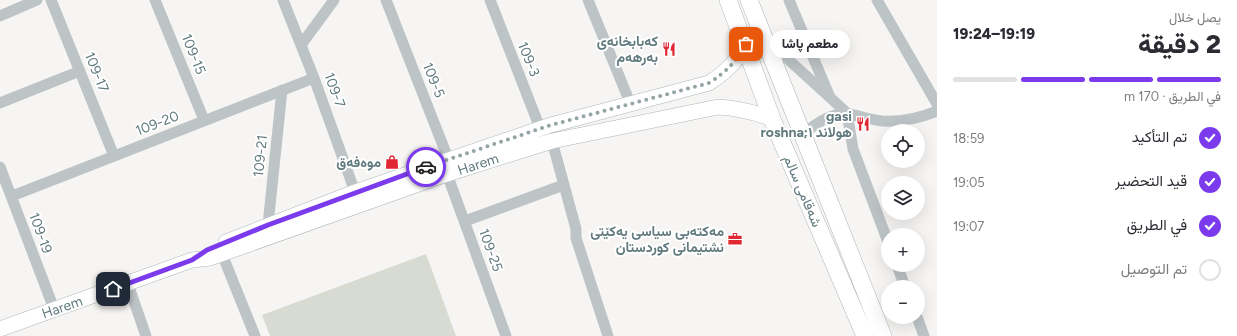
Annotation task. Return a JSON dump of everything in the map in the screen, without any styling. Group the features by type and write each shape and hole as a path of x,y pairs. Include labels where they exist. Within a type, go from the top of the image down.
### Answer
{"main road":[{"name":"شەقامی سالم","path":"728,0 746,44 772,119 865,336"},
{"name":"شەقامی سالم","path":"749,0 883,336"}],"street":[{"path":"0,16 36,0"},
{"name":"109-17","path":"51,0 114,156"},
{"name":"109-15","path":"155,0 204,120"},
{"name":"109-7","path":"282,0 314,78 355,192"},
{"path":"301,45 334,0"},
{"name":"109-5","path":"386,0 450,168"},
{"name":"109-3","path":"490,0 546,126"},
{"path":"588,0 631,105"},
{"path":"789,0 831,99"},
{"path":"877,0 937,104"},
{"path":"765,38 847,113 850,140 883,228"},
{"name":"Harem","path":"192,260 204,260 222,254 450,168 546,126 631,105 709,83 733,65 746,44"},
{"path":"0,103 80,70"},
{"name":"109-20","path":"12,196 314,78"},
{"name":"109-21","path":"268,225 282,90"},
{"name":"Harem","path":"0,329 192,260 207,250 355,192 548,142 718,107 737,108 755,112 772,119"},
{"path":"802,136 827,118 847,113 882,121 897,121 937,111"},
{"path":"546,126 558,187 608,336"},
{"path":"548,142 576,229 576,238"},
{"name":"109-19","path":"0,167 54,310"},
{"name":"109-25","path":"450,168 464,221 506,336"},
{"path":"464,221 558,187"},
{"path":"222,254 254,336"},
{"path":"128,284 146,336"},
{"path":"920,324 924,336"}],"shaded area":[{"path":"426,254 456,336 270,336 262,315"}],"way so far":[{"path":"426,167 551,125 692,89 709,83 724,73 737,60 746,44"}],"place":[{"name":"مطعم پاشا","path":"746,44"},
{"name":"کەبابخانەی بەرهەم","path":"669,49"},
{"name":"gasi roshna;ھولاند ١","path":"863,124"},
{"name":"موەفەق","path":"392,162"},
{"name":"مەکتەبی سیاسی یەکێتی نشتیمانی کوردستان","path":"735,239"}],"route":[{"path":"113,289 192,260 207,250 268,225 426,167"}]}
